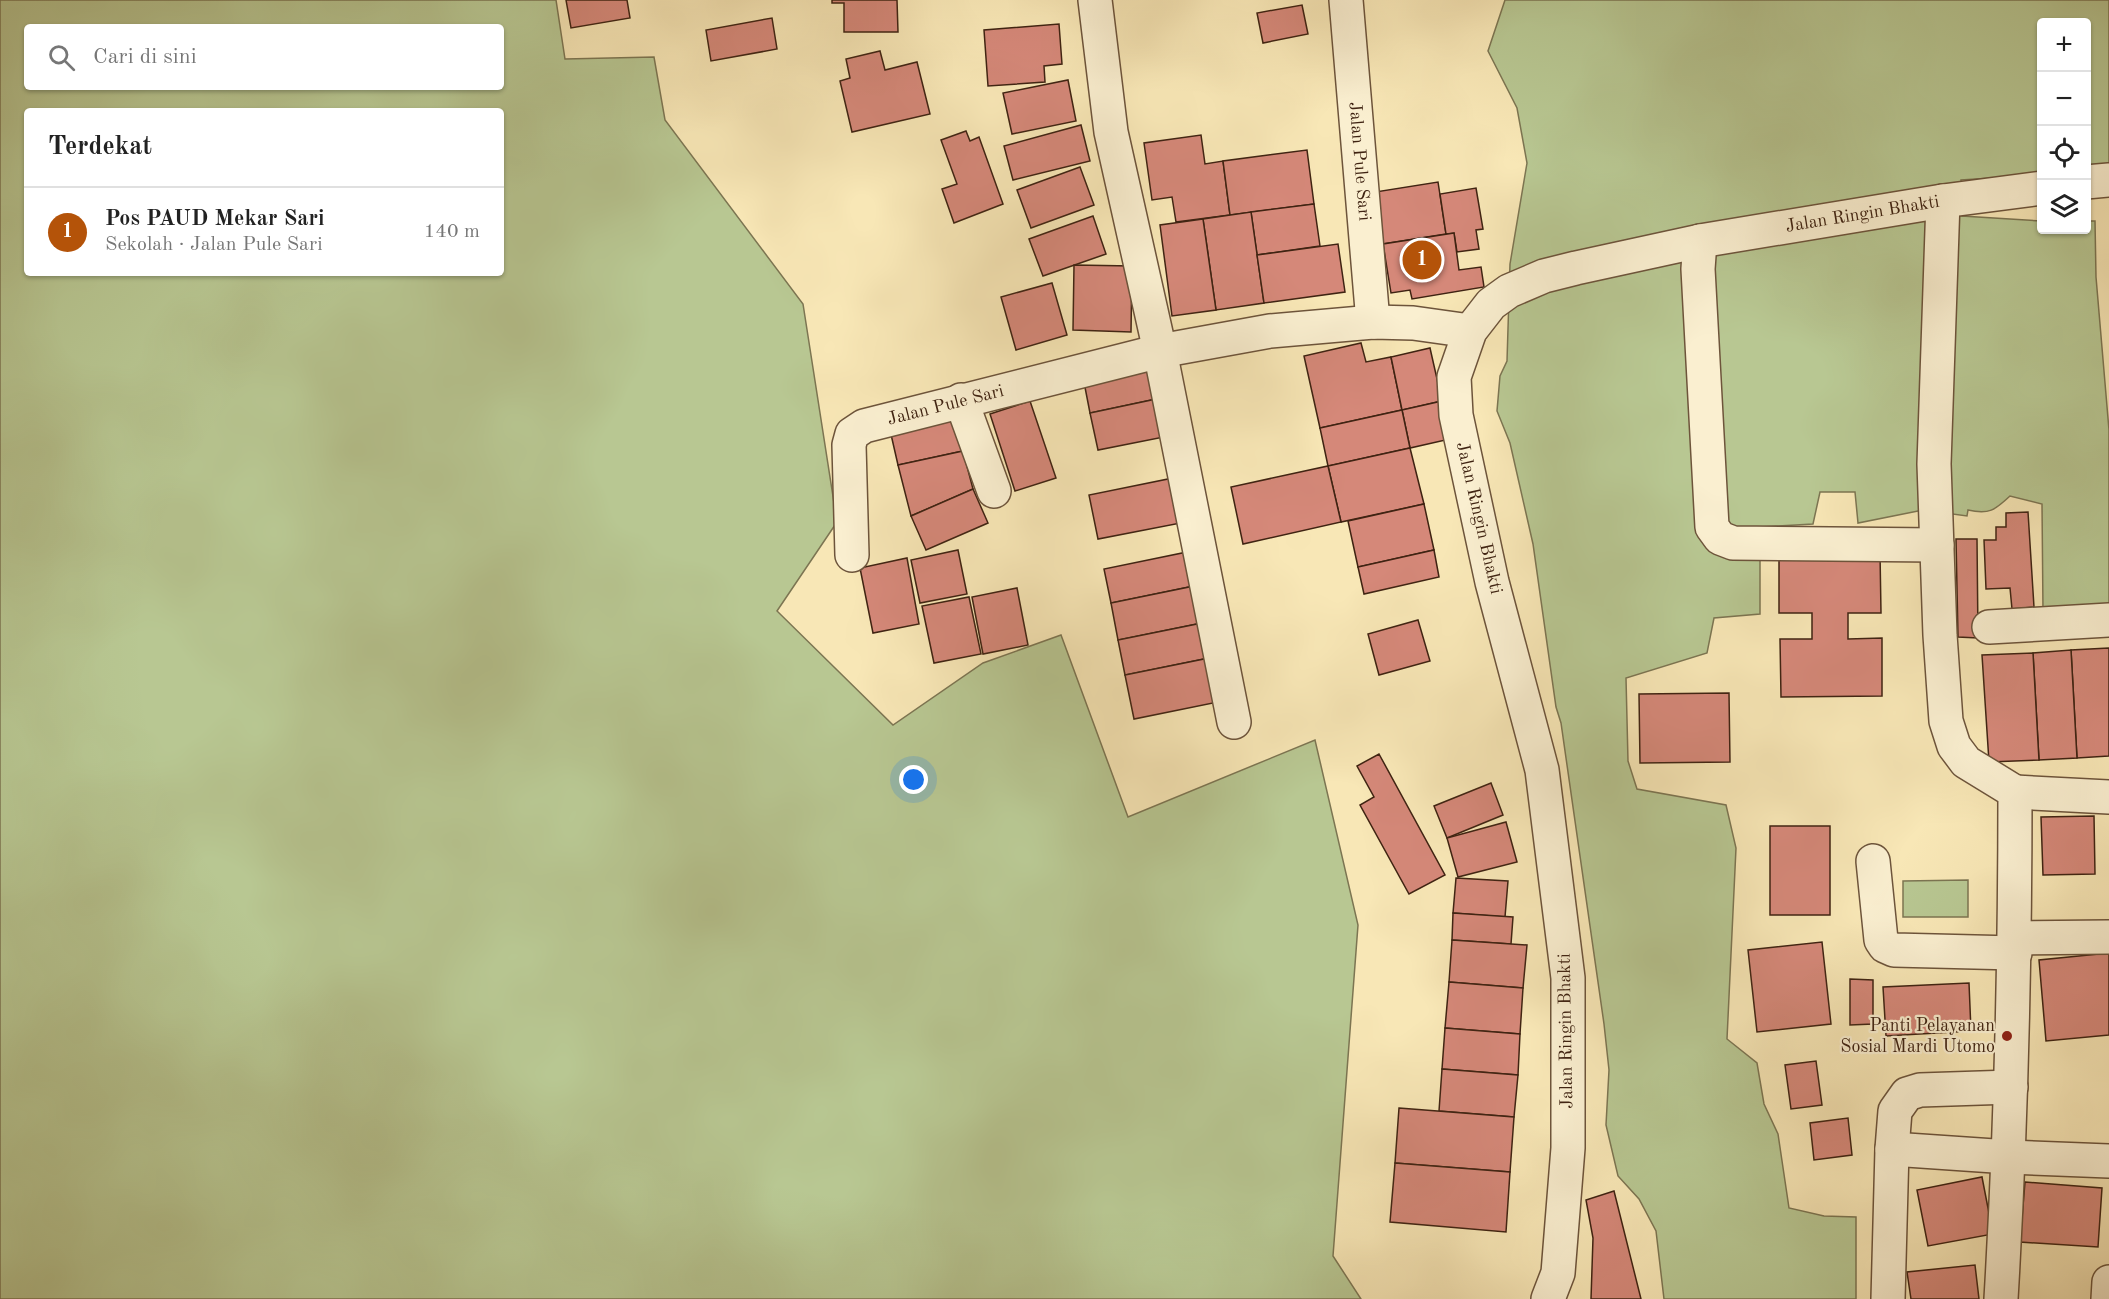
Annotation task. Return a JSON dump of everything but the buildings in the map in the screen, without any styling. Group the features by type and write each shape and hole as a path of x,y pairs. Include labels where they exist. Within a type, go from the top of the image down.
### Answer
{"street":[{"path":"1095,0 1111,132 1160,351 1234,722"},
{"name":"Jalan Pule Sari","path":"1346,0 1373,322"},
{"path":"2091,182 2109,180"},
{"name":"Jalan Ringin Bhakti","path":"1548,1299 1558,1273 1568,1148 1568,978 1542,770 1492,582 1456,415 1454,377 1470,331 1491,304 1509,291 1544,276 1576,267 1700,241 1943,201 2037,189"},
{"path":"1943,201 1934,464 1940,635 1946,721 1954,746 1966,762 2015,792 2109,797"},
{"path":"1700,241 1698,269 1712,527 1720,538 1733,543 1937,545"},
{"name":"Jalan Pule Sari","path":"852,555 849,445 852,434 864,426 1160,351 1270,331 1373,322 1413,323 1470,331"},
{"path":"960,400 994,491"},
{"path":"1989,627 2109,620"},
{"path":"2001,1299 2009,1157 2015,946 2015,792"},
{"path":"1873,861 1881,940 1893,950 2015,946 2109,937"},
{"path":"1888,1299 1895,1110 1906,1094 1920,1090 2011,1087"},
{"path":"1892,1149 2109,1161"},
{"path":"2108,1299 2109,1282"}],"green space":[{"path":"0,0 556,0 565,59 654,57 665,120 803,304 837,522 777,611 893,725 983,663 1061,635 1128,817 1315,740 1358,925 1333,1256 1361,1299 0,1299"},
{"path":"1505,0 2109,0 2109,173 2091,172 2091,18 2037,18 2037,178 1961,180 1962,216 2037,221 2037,234 2091,234 2091,221 2095,221 2096,277 2109,430 2109,613 2043,611 2042,504 2010,496 1991,510 1981,512 1968,510 1967,516 1923,510 1858,523 1855,492 1820,492 1813,524 1760,527 1760,614 1714,618 1707,653 1626,678 1628,761 1637,789 1726,805 1736,848 1727,1039 1757,1063 1764,1104 1778,1134 1789,1208 1824,1216 1856,1217 1856,1299 1664,1299 1656,1231 1639,1199 1618,1176 1606,1125 1609,1070 1604,1024 1533,544 1510,443 1497,411 1500,376 1507,361 1510,264 1527,163 1517,108 1488,51"},
{"path":"1968,880 1968,917 1903,917 1903,881"}],"place":[{"name":"Pos PAUD Mekar Sari","path":"1422,260"},
{"name":"Panti Pelayanan Sosial Mardi Utomo","path":"2007,1036"}]}
